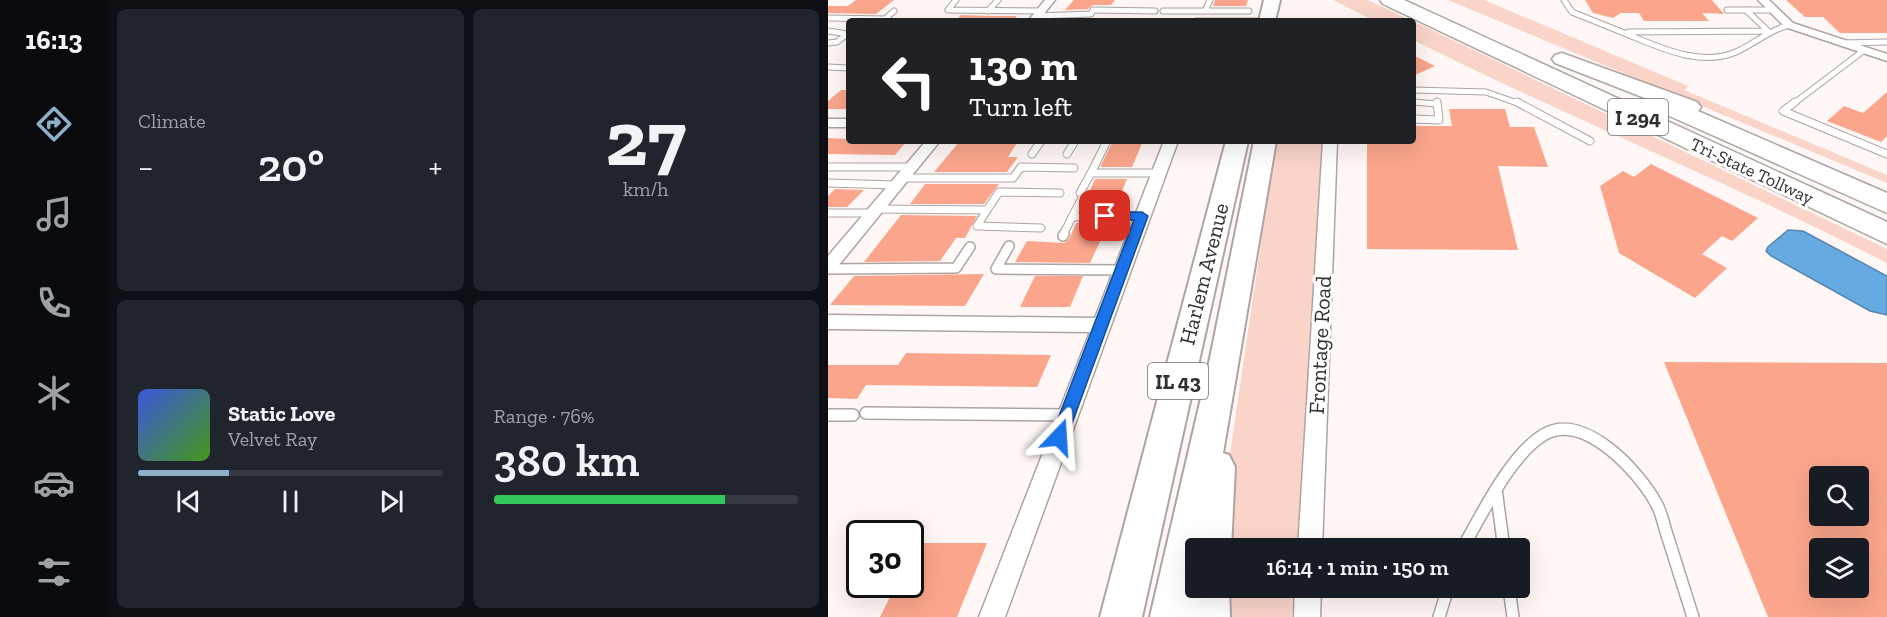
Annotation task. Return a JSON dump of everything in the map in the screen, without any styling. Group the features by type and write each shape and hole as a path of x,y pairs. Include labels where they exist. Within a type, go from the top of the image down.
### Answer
{"highway":[{"name":"Tri-State Tollway","path":"1389,0 1887,234"},
{"name":"Tri-State Tollway","path":"1427,0 1887,204"},
{"path":"1562,60 1660,95 1887,190"}],"main road":[{"path":"1267,18 1272,0"},
{"name":"Harlem Avenue","path":"1121,617 1235,144"},
{"name":"Harlem Avenue","path":"1171,617 1223,368 1264,144"},
{"path":"1213,538 1223,368"},
{"path":"1209,598 1209,617"}],"street":[{"path":"1037,16 1050,0"},
{"path":"1763,0 1790,25 1887,58"},
{"path":"828,123 846,123"},
{"path":"828,268 930,144"},
{"path":"992,617 1170,144"},
{"name":"Frontage Road","path":"1311,538 1330,144"},
{"path":"828,322 1101,325"},
{"path":"1307,617 1308,598"}],"lane":[{"path":"956,0 948,10 1037,16 1079,16 1091,14 1093,10 1155,11"},
{"path":"988,11 998,0"},
{"path":"1205,11 1210,0"},
{"path":"1564,0 1572,12 1629,35 1674,52 1711,57 1736,52 1768,32 1790,25"},
{"path":"886,18 894,10"},
{"path":"1727,10 1774,10"},
{"path":"1746,10 1768,32"},
{"path":"1163,11 1249,11"},
{"path":"828,18 846,18"},
{"path":"1629,35 1628,32 1632,30 1768,32"},
{"path":"828,31 846,34"},
{"path":"828,43 837,42 846,35"},
{"path":"1839,43 1887,42"},
{"path":"1863,51 1783,111 1887,154"},
{"path":"828,68 846,68"},
{"path":"1416,90 1486,92 1509,98 1590,141"},
{"path":"1416,102 1437,102 1439,120 1416,119"},
{"path":"1032,154 1039,144"},
{"path":"1067,154 1073,144"},
{"path":"1063,236 1106,144"},
{"path":"828,167 903,176 1013,178 1021,167 1074,168"},
{"path":"1091,173 1157,173"},
{"path":"828,183 903,176"},
{"path":"1041,228 977,226 999,192 1060,193"},
{"path":"828,213 987,210"},
{"path":"1072,217 1142,216"},
{"path":"1009,246 996,269 1121,270"},
{"path":"828,268 956,268 970,247"},
{"path":"866,413 1068,415"},
{"path":"828,415 853,415"},
{"path":"1468,538 1496,488 1522,455 1545,434 1567,429 1591,437 1622,458 1657,504 1693,617"},
{"path":"1496,488 1503,538"},
{"path":"1440,617 1445,598"},
{"path":"1510,598 1513,617"}],"shaded area":[{"path":"1333,0 1368,0 1406,18 1369,18"},
{"path":"1448,0 1484,0 1688,86 1684,90 1887,175 1887,183"},
{"path":"1416,22 1887,249 1887,263 1769,205 1416,41"},
{"path":"1276,144 1324,144 1325,171 1298,538 1218,538"},
{"path":"1215,598 1294,598 1292,617 1215,617"}],"water":[{"path":"1788,230 1803,231 1887,276 1887,315 1870,311 1771,256 1766,251 1768,247"}],"building":[{"path":"856,0 894,0 876,14 828,13 828,6 848,6"},
{"path":"1074,0 1115,0 1111,5 1093,5 1088,9 1065,10"},
{"path":"1215,0 1248,0 1246,6 1213,6"},
{"path":"1585,0 1712,0 1724,14 1702,13 1709,21 1644,21 1639,13 1621,13 1613,18 1593,13"},
{"path":"1786,0 1887,0 1887,33 1840,33 1823,17 1805,17"},
{"path":"961,15 1017,16 1015,18 958,18"},
{"path":"1416,56 1435,66 1416,75"},
{"path":"841,90 846,90 845,109 828,109 828,101"},
{"path":"1887,92 1887,136 1881,142 1827,121 1844,106 1863,113"},
{"path":"1449,109 1505,109 1510,127 1534,127 1548,167 1498,166 1518,250 1367,249 1367,144 1416,144 1416,126 1452,126"},
{"path":"828,138 846,139 846,144 904,144 895,155 828,154"},
{"path":"957,144 1016,144 1008,157 1018,157 1007,172 934,172"},
{"path":"1112,144 1142,144 1132,167 1100,167"},
{"path":"1651,164 1758,218 1732,241 1722,236 1702,254 1727,268 1695,298 1619,253 1600,186 1623,171 1634,177"},
{"path":"1095,179 1127,179 1114,211 1081,211"},
{"path":"925,184 999,184 984,204 910,204"},
{"path":"835,189 864,190 847,207 828,207 828,196"},
{"path":"901,215 977,216 965,238 956,238 940,261 864,262"},
{"path":"1109,222 1090,263 1015,262 1027,241 1064,243 1069,239 1076,223"},
{"path":"984,274 965,306 830,305 854,276"},
{"path":"1035,276 1083,276 1070,307 1020,307"},
{"path":"906,353 1051,355 1037,387 866,385 857,399 828,398 828,365 898,365"},
{"path":"1664,362 1887,363 1887,617 1768,617"},
{"path":"924,543 987,543 957,617 880,617 890,598 924,598"}],"route":[{"path":"1059,437 1142,216 1105,216"}]}
